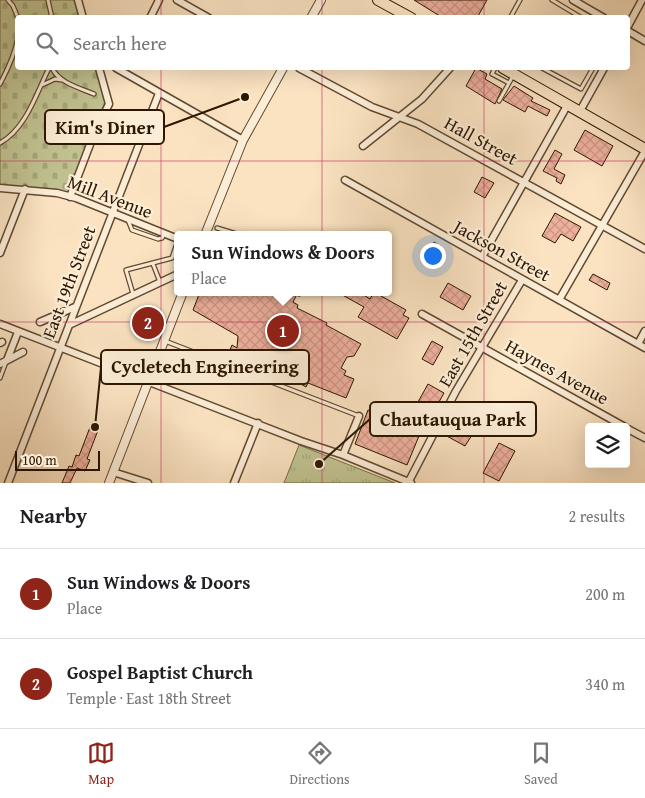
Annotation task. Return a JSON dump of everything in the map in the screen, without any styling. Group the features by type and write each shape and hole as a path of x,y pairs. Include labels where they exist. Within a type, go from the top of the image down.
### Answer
{"main road":[{"path":"378,0 406,15"},
{"path":"507,70 645,150"}],"street":[{"path":"78,0 82,15"},
{"path":"152,15 159,0"},
{"path":"177,0 204,15"},
{"path":"313,15 321,0"},
{"path":"573,0 599,15"},
{"path":"630,22 642,0"},
{"path":"630,32 645,41"},
{"path":"70,197 94,134 109,104 100,70"},
{"path":"122,70 243,140"},
{"path":"207,231 243,140 282,70"},
{"name":"Hall Street","path":"303,70 372,107 418,124 645,249"},
{"path":"363,146 422,99 448,70"},
{"path":"580,111 603,70"},
{"name":"East 19th Street","path":"8,483 159,92"},
{"path":"482,257 568,104"},
{"path":"560,300 645,150"},
{"name":"Jackson Street","path":"345,180 645,348"},
{"name":"Mill Avenue","path":"0,188 48,191 70,197 174,238"},
{"path":"0,253 25,189"},
{"path":"69,325 174,276"},
{"name":"East 15th Street","path":"409,483 482,347 522,280"},
{"path":"109,483 180,296"},
{"path":"40,322 75,307"},
{"name":"Haynes Avenue","path":"422,314 619,423"},
{"path":"0,324 301,441 343,455 409,483"},
{"path":"638,344 645,331"},
{"path":"3,362 18,332"},
{"path":"3,362 23,352"},
{"path":"343,455 359,416"},
{"path":"234,483 258,424"},
{"name":"Haynes Avenue","path":"630,429 645,438"},
{"path":"113,472 148,483"}],"lane":[{"path":"8,0 17,15"},
{"path":"48,0 51,15"},
{"path":"512,15 520,0"},
{"path":"552,0 577,15"},
{"path":"568,10 573,0"},
{"path":"0,84 15,49"},
{"path":"0,143 12,134 20,123 50,70"},
{"path":"53,70 65,81 94,94"},
{"path":"494,70 492,74 509,83"},
{"path":"546,70 581,89 592,70"},
{"path":"499,101 514,74"},
{"path":"40,87 55,80 65,81"},
{"path":"217,228 227,231"},
{"path":"133,294 126,270 172,258 174,252"},
{"path":"154,264 160,282"},
{"path":"164,340 359,416"},
{"path":"0,378 3,362"}],"green space":[{"path":"0,0 78,0 82,15 15,15 15,70 100,70 109,104 70,197 0,188"},
{"path":"299,445 395,483 284,483"}],"building":[{"path":"414,0 487,0 479,15 438,15"},
{"path":"475,70 480,70 487,74 485,79 502,89 495,104 466,86"},
{"path":"514,86 533,98 531,101 550,110 547,116 528,106 525,112 503,100"},
{"path":"585,130 613,146 602,166 574,150"},
{"path":"555,150 562,154 554,169 565,175 561,184 556,181 557,178 543,171"},
{"path":"482,177 494,183 485,198 474,192"},
{"path":"555,213 581,227 573,241 561,234 555,243 542,236"},
{"path":"434,242 442,247 432,265 423,260"},
{"path":"593,274 610,283 607,290 589,280"},
{"path":"448,283 471,296 463,310 440,297"},
{"path":"198,296 296,296 293,302 298,305 297,308 327,323 326,325 361,344 354,356 347,357 341,368 346,371 344,375 354,379 346,398 308,383 306,387 270,367 267,372 230,350 232,345 237,348 238,336 193,310"},
{"path":"344,296 365,296 370,299 372,296 381,296 406,310 403,315 409,318 397,339 358,317 364,307"},
{"path":"139,315 156,320 158,322 155,328 139,324 140,321 137,320"},
{"path":"432,341 443,347 433,365 422,359"},
{"path":"428,384 444,393 424,429 408,420"},
{"path":"368,410 401,422 399,428 419,436 407,465 355,444"},
{"path":"92,422 100,425 87,459 90,460 85,471 77,468 70,483 62,483 69,466 72,467 76,455 79,456"},
{"path":"450,422 472,435 465,446 443,434"},
{"path":"499,443 515,451 499,481 483,473"}],"place":[{"name":"Kim's Diner","path":"245,97"},
{"name":"Gospel Baptist Church","path":"148,323"},
{"name":"Sun Windows & Doors","path":"283,331"},
{"name":"Cycletech Engineering","path":"95,427"},
{"name":"Chautauqua Park","path":"319,464"}]}
